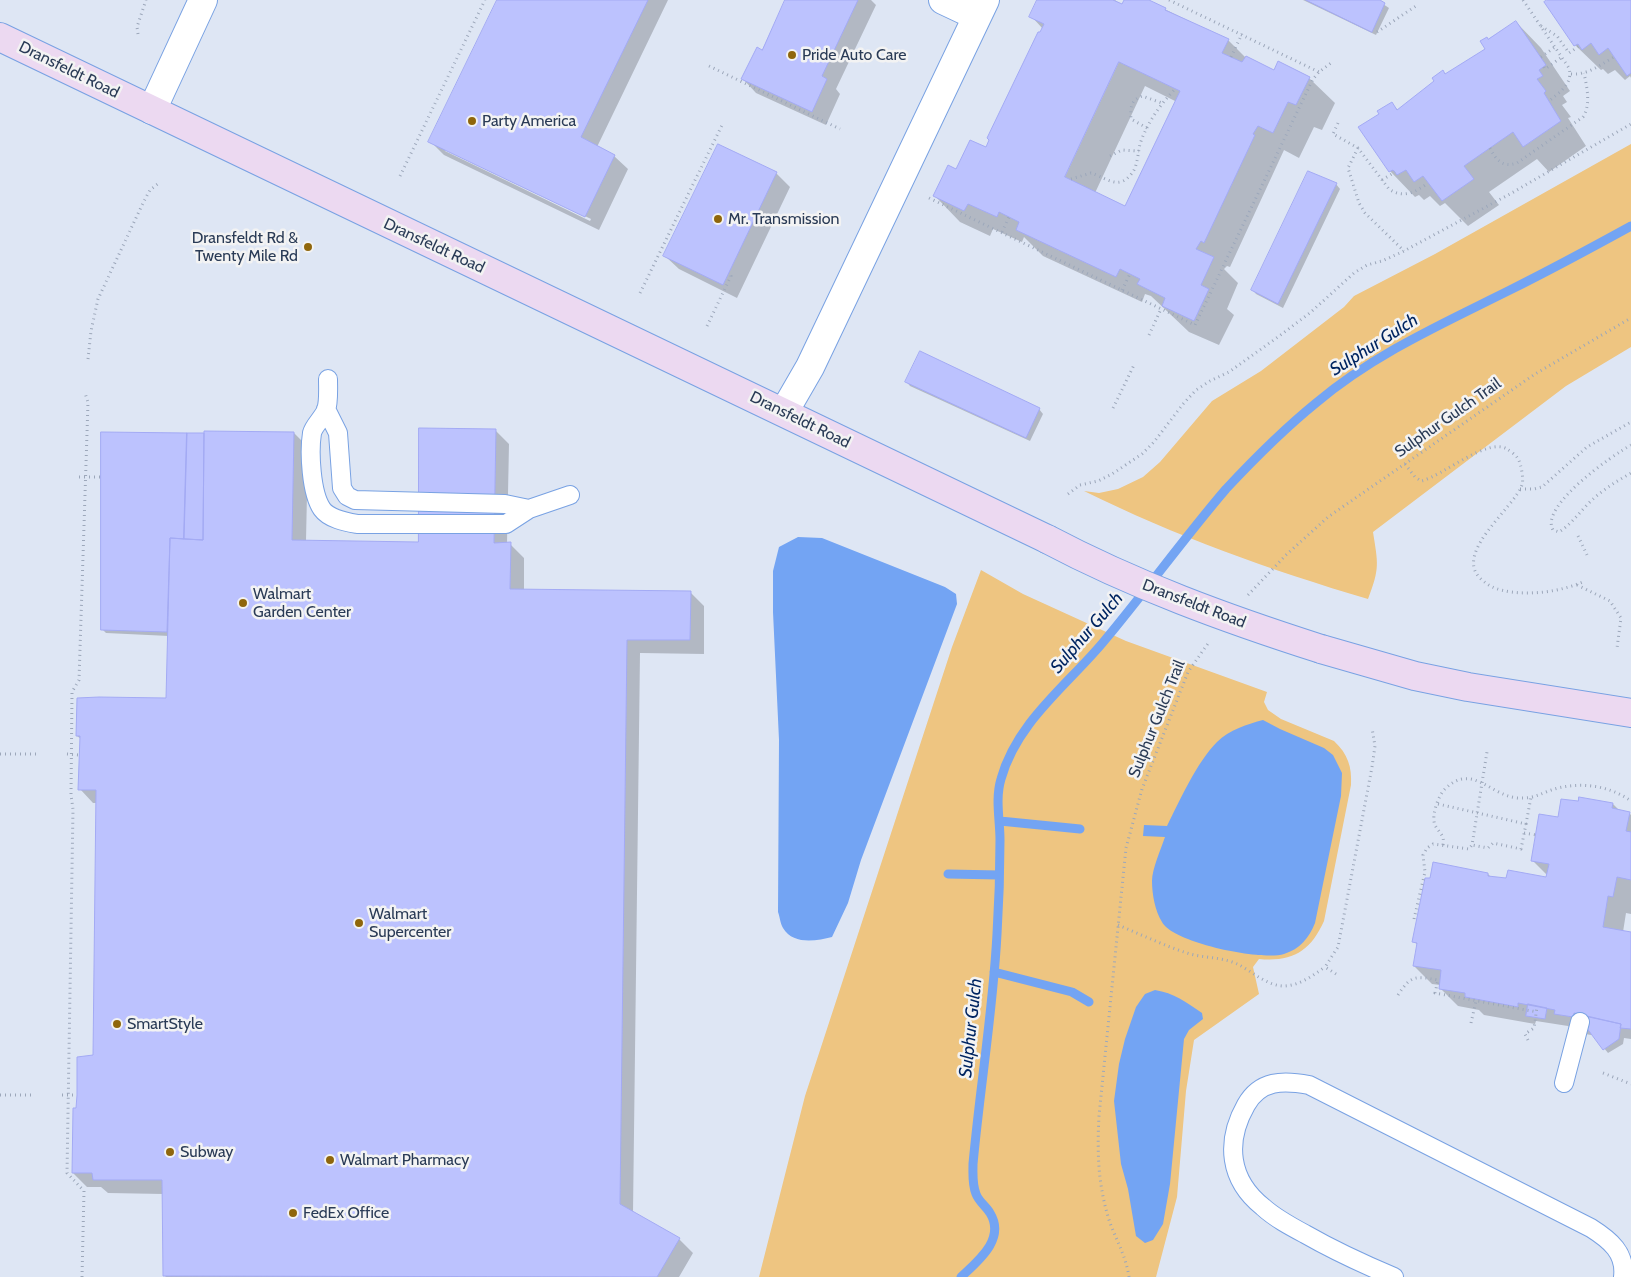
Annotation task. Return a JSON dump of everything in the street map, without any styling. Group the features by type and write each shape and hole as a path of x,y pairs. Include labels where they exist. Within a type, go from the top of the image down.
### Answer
{"street":[{"path":"152,110 203,0"},
{"path":"784,412 810,367 981,8 943,0"},
{"name":"Dransfeldt Road","path":"0,37 784,412 1085,559 1172,596 1254,627 1321,649 1415,676 1468,687 1631,713"}],"lane":[{"path":"328,379 326,409 312,431 312,474 314,488 322,509 329,515 344,522 357,524 506,524 529,510 570,495"},
{"path":"326,409 338,433 342,488 347,496 355,500 505,504 529,510"},
{"path":"1564,1082 1580,1022"},
{"path":"1394,1277 1348,1257 1280,1220 1263,1208 1248,1192 1236,1171 1233,1155 1233,1138 1239,1118 1256,1091 1268,1085 1281,1082 1309,1085 1582,1223 1607,1238 1618,1249 1623,1262 1623,1277"}],"path":[{"path":"138,34 136,26 146,0"},
{"path":"400,176 485,0"},
{"path":"1169,0 1319,72"},
{"path":"1523,0 1569,68 1568,84 1549,101"},
{"path":"1377,32 1416,6"},
{"path":"1541,26 1558,36 1569,52 1579,46"},
{"path":"1231,57 1242,34"},
{"path":"1541,57 1555,47"},
{"path":"1544,66 1545,69 1562,57"},
{"path":"1570,74 1584,73 1614,57"},
{"path":"930,198 1195,325 1313,79 1319,72 1331,64"},
{"path":"709,66 840,129"},
{"path":"1490,148 1502,163 1511,165 1517,163 1582,117 1588,98 1584,73"},
{"path":"1071,179 1091,173 1116,183 1122,182 1134,171 1146,128 1162,103 1175,89"},
{"path":"1146,128 1131,120 1132,105 1135,98 1142,96 1162,103"},
{"path":"640,293 723,123"},
{"path":"1338,124 1333,134 1358,148 1389,189 1400,195 1414,192 1428,183"},
{"path":"1068,494 1080,485 1098,481 1112,474 1142,454 1196,390 1229,372 1282,334 1354,273 1404,251 1510,194 1631,124"},
{"path":"1358,148 1348,168 1359,203 1373,222 1404,251"},
{"path":"1110,156 1122,150 1139,151"},
{"path":"1382,180 1395,172"},
{"path":"88,359 92,322 98,299 143,203 150,190 159,183"},
{"path":"1002,233 1009,217"},
{"path":"707,326 731,276 729,272"},
{"path":"1122,290 1130,274"},
{"path":"1149,335 1161,309"},
{"name":"Sulphur Gulch Trail","path":"1245,600 1286,555 1328,516 1536,374 1570,352 1631,318"},
{"path":"1113,408 1134,365"},
{"path":"82,1277 84,1191 67,1173 73,809 71,794 72,692 79,680 88,402 85,392"},
{"path":"1520,490 1542,487 1556,472 1587,447 1631,422"},
{"path":"1631,445 1600,465 1572,490 1556,509 1550,526 1558,532 1566,528 1592,500 1631,473"},
{"path":"1405,464 1421,482 1431,479 1483,450 1494,446 1504,448 1518,459 1524,478 1520,490 1479,544 1475,554 1474,567 1477,575 1486,584 1511,592 1549,591 1577,585 1585,581"},
{"path":"80,477 101,477"},
{"path":"1578,536 1588,557"},
{"path":"1577,585 1610,601 1621,618 1617,648"},
{"name":"Sulphur Gulch Trail","path":"1130,1277 1124,1254 1110,1223 1097,1159 1099,1116 1126,848 1142,789 1188,672 1214,635"},
{"path":"1118,926 1190,954 1222,959 1237,964 1270,983 1282,986 1310,978 1325,967 1338,947 1372,767 1375,746 1372,728"},
{"path":"1414,919 1425,872 1423,855 1427,848 1433,844 1469,849 1472,845 1487,752"},
{"path":"0,754 36,754"},
{"path":"67,754 79,754"},
{"path":"1443,845 1444,839 1434,820 1441,793 1459,780 1467,779 1482,782 1514,798 1541,795 1557,788 1588,786 1609,789 1631,801"},
{"path":"1472,845 1488,848 1493,843 1521,849 1531,797"},
{"path":"1438,804 1526,824"},
{"path":"1524,833 1536,835"},
{"path":"1325,967 1336,974"},
{"path":"1398,996 1406,983 1412,978 1421,977 1438,980 1435,993 1537,1012"},
{"path":"1471,1023 1476,1001"},
{"path":"1528,1040 1526,1034 1534,1028 1537,1006"},
{"path":"1603,1073 1631,1084"},
{"path":"0,1095 33,1096"},
{"path":"62,1095 77,1095"}],"shaded area":[{"path":"1631,144 1631,347 1566,386 1373,532 1377,566 1375,580 1368,599 1223,551 1153,523 1084,491 1099,493 1118,489 1143,477 1160,462 1212,401 1261,371 1344,307 1354,296 1435,254"},
{"path":"981,570 1023,594 1126,641 1267,692 1264,702 1268,710 1281,719 1334,741 1339,746 1348,761 1351,772 1351,785 1324,921 1313,940 1299,953 1281,959 1259,959 1253,967 1259,994 1194,1040 1186,1091 1177,1197 1156,1277 759,1277 805,1096 952,647"}],"water":[{"path":"798,537 822,538 945,587 956,594 957,604 861,860 848,903 832,937 819,940 799,939 787,933 782,926 778,912 779,740 773,571 779,547"},
{"path":"1263,720 1324,748 1333,755 1342,773 1341,796 1315,923 1307,938 1299,946 1290,952 1273,955 1257,955 1219,948 1183,937 1169,930 1157,913 1152,886 1153,871 1165,837 1143,836 1144,825 1167,826 1196,771 1217,742 1233,731"},
{"path":"1155,990 1168,993 1185,1002 1202,1013 1203,1019 1189,1030 1184,1039 1170,1184 1163,1224 1153,1240 1145,1243 1136,1236 1128,1189 1121,1164 1114,1101 1119,1064 1136,1007 1145,994"}],"building":[{"path":"497,0 648,0 581,137 615,155 585,217 428,142"},
{"name":"Pride Auto Care","path":"785,0 858,0 822,76 827,79 812,112 741,79 757,47 762,50"},
{"path":"1037,0 1113,0 1122,4 1124,0 1149,0 1166,8 1165,10 1229,39 1222,53 1242,62 1246,56 1274,70 1278,61 1310,77 1296,105 1288,102 1273,133 1258,126 1204,243 1201,241 1196,249 1214,257 1201,285 1209,289 1194,321 1162,306 1165,298 1137,284 1140,279 1120,269 1116,277 1016,230 1019,222 999,212 997,217 968,204 964,211 933,196 948,165 956,169 970,140 986,147 989,140 987,138 1038,32 1040,32 1044,24 1029,17","holes":["1119,62 1180,91 1125,206 1065,177"]},
{"path":"1306,0 1380,0 1385,3 1372,32"},
{"path":"1547,0 1631,0 1631,73 1627,76 1608,48 1599,55 1591,43 1582,50 1578,44 1574,46 1544,2"},
{"path":"1516,21 1546,65 1539,70 1543,76 1537,79 1546,91 1544,93 1561,121 1523,147 1513,132 1464,166 1474,179 1442,201 1423,176 1414,182 1406,170 1397,175 1393,170 1389,172 1358,127 1379,114 1377,111 1392,102 1397,110 1434,81 1432,78 1443,70 1445,74 1485,49 1480,41 1487,37 1488,39"},
{"name":"Mr. Transmission","path":"718,144 777,172 723,285 663,256"},
{"path":"1308,171 1337,183 1278,304 1251,290"},
{"path":"920,351 1040,408 1026,438 905,382"},
{"name":"Walmart Supercenter","path":"419,428 496,429 494,543 511,542 510,589 691,591 690,640 627,640 620,1204 680,1238 657,1277 163,1276 162,1180 93,1180 92,1173 72,1173 73,1108 76,1108 77,1057 93,1055 96,790 78,790 80,736 76,736 77,698 166,698 170,538 203,540 204,431 294,432 292,540 418,542"},
{"path":"101,432 187,433 184,539 170,538 167,632 101,630"},
{"path":"187,433 204,433 203,540 184,539"},
{"path":"1579,797 1613,803 1612,808 1630,812 1626,831 1631,832 1631,880 1617,877 1613,897 1608,896 1603,927 1631,932 1631,1029 1620,1028 1621,1024 1574,1013 1573,1017 1554,1014 1555,1010 1518,1003 1518,1007 1465,997 1465,993 1439,989 1441,970 1413,966 1417,943 1412,942 1425,878 1430,878 1433,862 1488,873 1488,876 1506,878 1508,870 1546,877 1549,864 1531,861 1539,814 1558,817 1561,799 1578,801"},
{"path":"1528,1004 1547,1008 1545,1019 1526,1016"},
{"path":"1589,1017 1621,1024 1619,1039 1603,1050 1586,1027"}],"waterway":[{"name":"Sulphur Gulch","path":"961,1277 982,1257 988,1249 995,1232 990,1213 976,1194 973,1164 995,963 1000,864 998,794 1001,779 1009,758 1019,739 1031,721 1105,640 1226,489 1270,444 1304,413 1361,369 1409,341 1540,275 1631,226"},
{"path":"1000,821 1080,829"},
{"path":"948,874 999,875"},
{"path":"994,972 1072,992 1089,1002"}],"place":[{"name":"Pride Auto Care","path":"792,55"},
{"name":"Party America","path":"472,121"},
{"name":"Mr. Transmission","path":"718,219"},
{"name":"Dransfeldt Rd & Twenty Mile Rd","path":"308,247"},
{"name":"Walmart Garden Center","path":"243,603"},
{"name":"Walmart Supercenter","path":"359,923"},
{"name":"SmartStyle","path":"117,1024"},
{"name":"Subway","path":"170,1152"},
{"name":"Walmart Pharmacy","path":"330,1160"},
{"name":"FedEx Office","path":"293,1213"}]}
